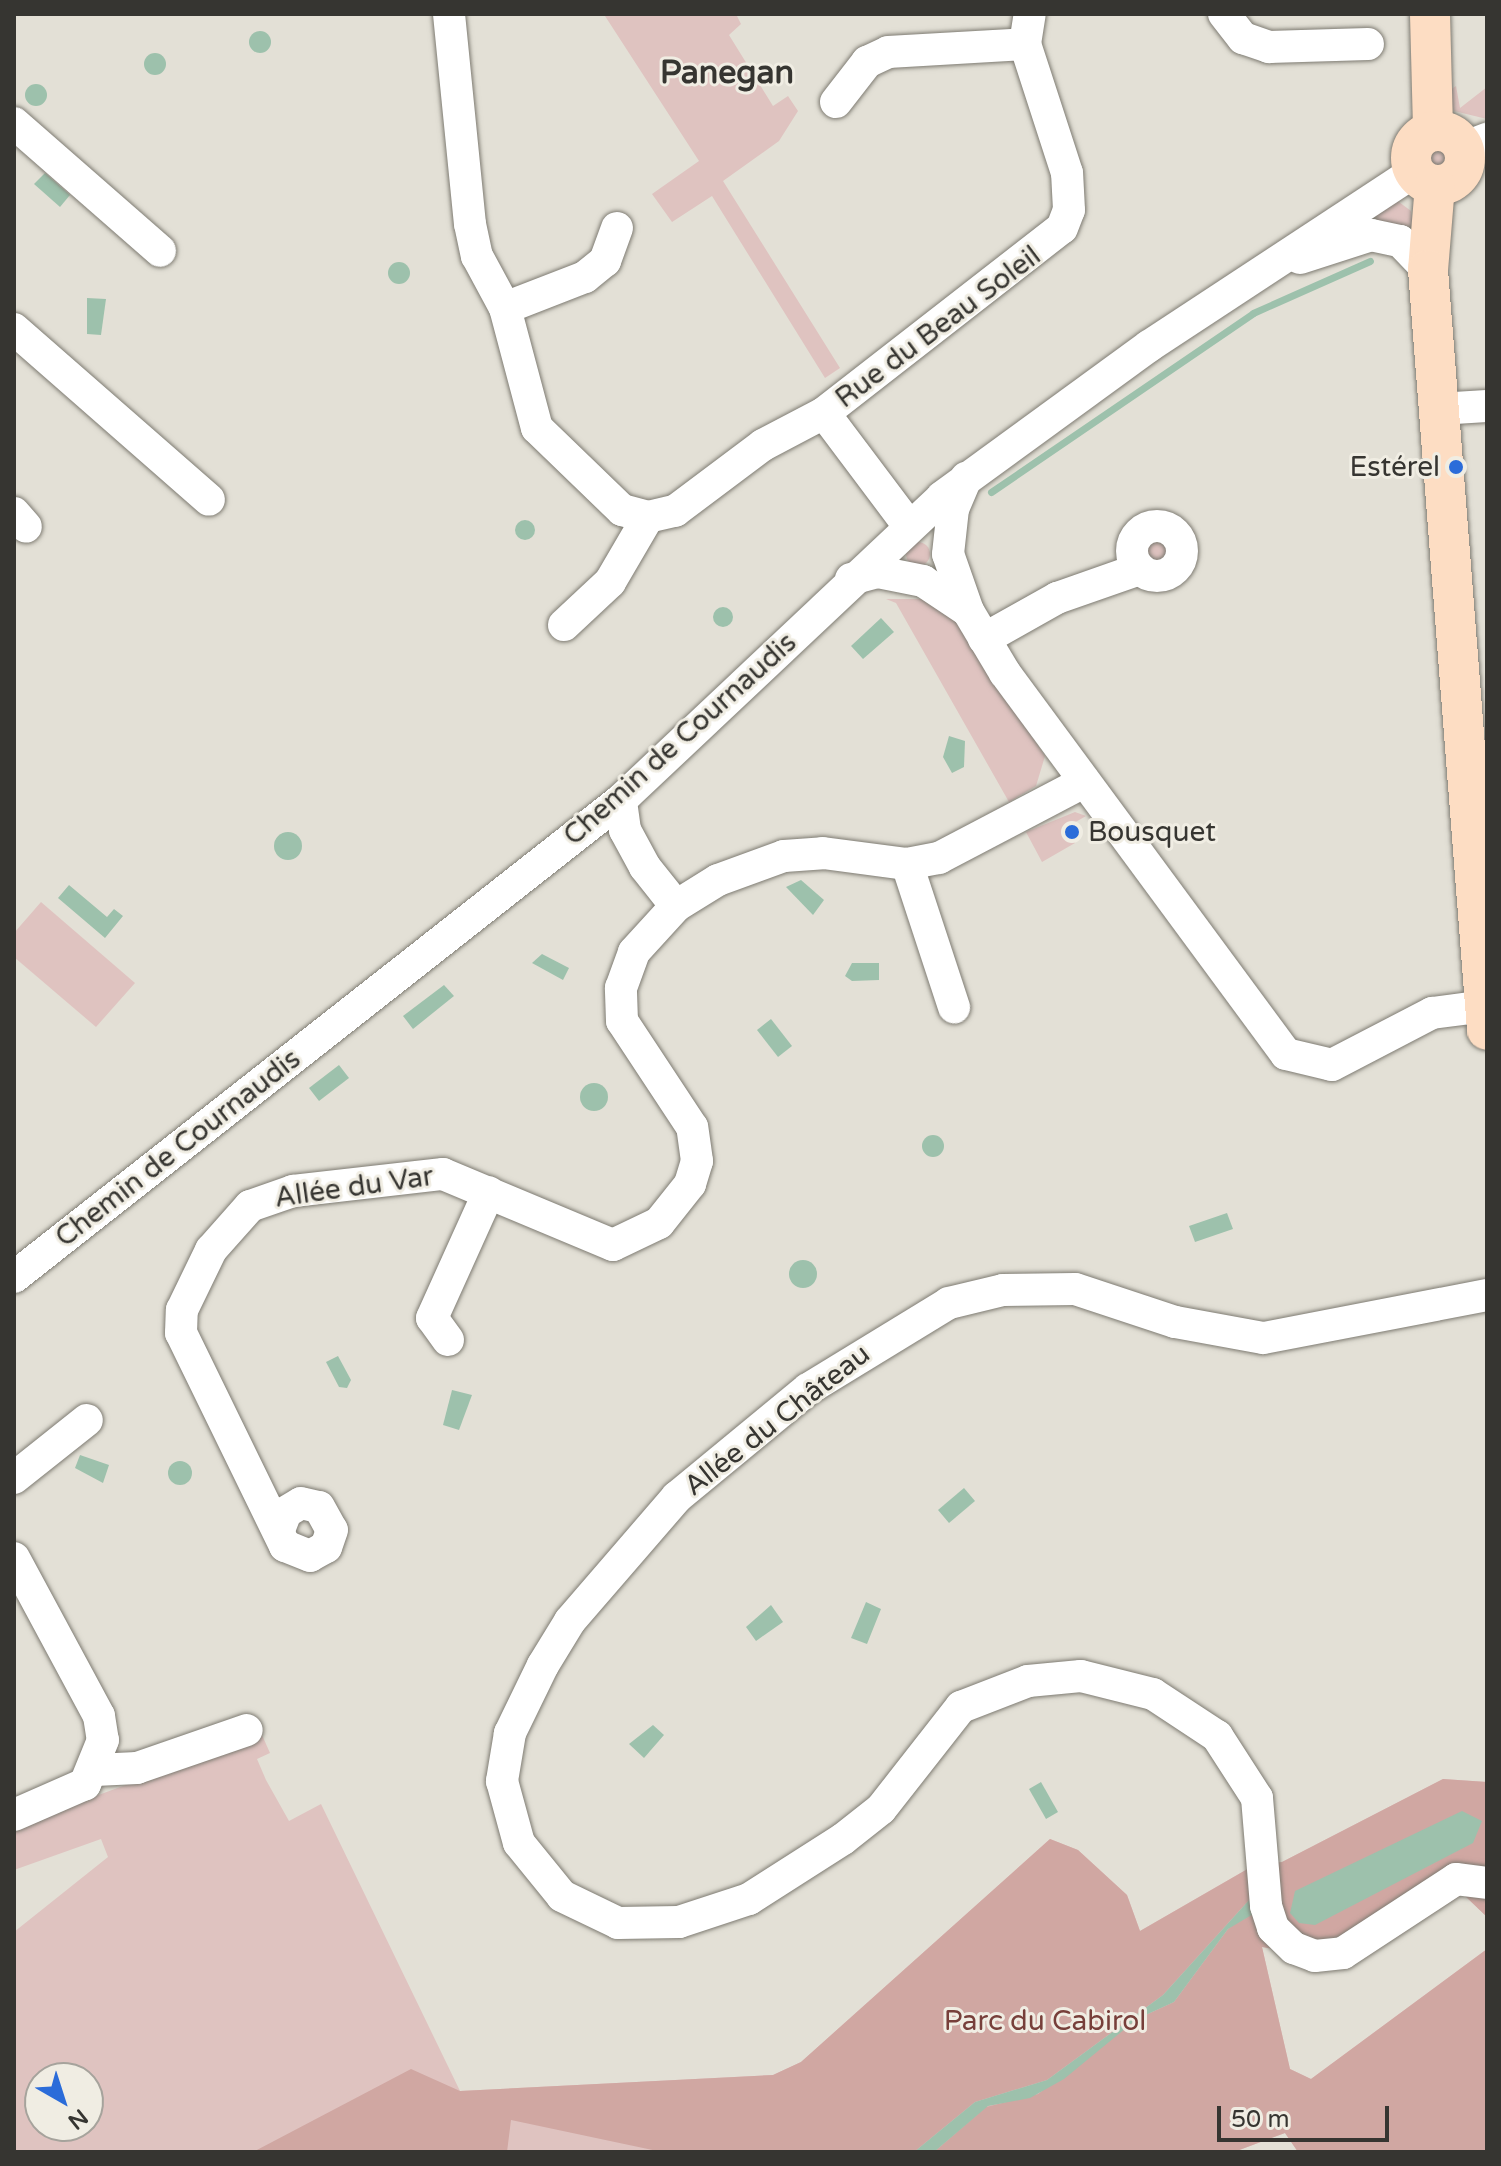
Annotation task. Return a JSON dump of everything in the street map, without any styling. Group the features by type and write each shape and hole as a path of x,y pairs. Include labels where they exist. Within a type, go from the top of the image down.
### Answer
{"main road":[{"path":"1430,14 1461,139 1460,174 1425,178 1438,409 1486,1018"}],"street":[{"path":"449,14 470,224 477,256 505,308 537,428 622,510 648,517 610,582 564,625"},
{"path":"1224,14 1243,38 1269,47 1368,44"},
{"path":"836,102 867,62 888,52 1027,29"},
{"name":"Rue du Beau Soleil","path":"648,517 675,511 763,445 824,413 1062,228 1069,210 1067,173 1027,29"},
{"path":"14,123 160,251"},
{"name":"Chemin de Cournaudis","path":"14,1277 610,809 913,520 966,478 1232,290 1425,178"},
{"path":"505,308 585,277 605,261 617,228"},
{"name":"Chemin de Cournaudis","path":"1232,290 1371,235 1400,241 1428,270"},
{"path":"14,329 209,500"},
{"path":"1438,409 1487,406"},
{"name":"Rue du Beau Soleil","path":"824,413 913,520 948,554"},
{"path":"923,581 948,554 966,478"},
{"path":"948,554 968,611 984,639 1271,1040 1294,1059 1341,1063 1432,1013 1486,1018"},
{"path":"984,639 1057,598 1140,569"},
{"path":"851,579 878,572 923,581 968,611"},
{"name":"Allée du Var","path":"279,1530 181,1333 182,1310 211,1250 250,1206 270,1196 427,1173 489,1192 613,1245 642,1236 682,1197 694,1173 696,1137 627,1036 620,1006 634,952 676,906 718,880 784,856 823,853 907,864 965,849 1084,782"},
{"path":"610,809 645,867 676,906"},
{"path":"907,864 954,1007"},
{"path":"448,1340 432,1318 489,1192"},
{"name":"Allée du Château","path":"1487,1295 1263,1338 1175,1322 1075,1289 1003,1290 949,1303 808,1389 677,1497 570,1621 543,1665 510,1733 502,1781 519,1843 562,1896 618,1923 679,1922 749,1899 843,1839 881,1809 961,1707 1028,1681 1081,1676 1153,1694 1217,1736 1257,1798 1266,1906 1273,1928 1294,1948 1315,1956 1343,1953 1456,1879 1487,1883"},
{"path":"14,1478 87,1420"},
{"path":"14,1558 99,1716 103,1740 95,1770 77,1790 14,1815"},
{"path":"95,1770 137,1768 247,1730"}],"green space":[{"path":"505,14 736,14 741,24 729,35 773,106 788,96 798,111 779,141 723,181 840,368 825,378 712,196 672,222 652,194 699,161 605,16"},
{"path":"1456,86 1460,108 1487,87 1487,119 1454,111 1445,93"},
{"path":"1438,143 1449,147 1453,158 1449,169 1438,173 1427,169 1423,158 1427,147"},
{"path":"1395,199 1411,211 1414,235 1378,225 1374,214"},
{"path":"1157,536 1168,540 1172,551 1168,562 1157,566 1146,562 1142,551 1146,540"},
{"path":"918,542 929,549 930,554 923,565 918,566 907,559 906,554 913,543"},
{"path":"886,599 922,599 956,622 1045,756 1036,786 1009,802 896,603"},
{"path":"1075,812 1086,816 1067,827 1075,843 1042,862 1026,832"},
{"path":"41,902 135,983 96,1027 14,957 14,933"},
{"name":"Parc du Cabirol","path":"262,1735 270,1753 257,1759 266,1780 289,1821 321,1804 460,2091 773,2075 801,2062 1050,1839 1078,1850 1127,1895 1140,1931 1251,1867 1282,1862 1443,1779 1487,1782 1487,1917 1463,1894 1371,1954 1262,1947 1290,2069 1311,2079 1487,1949 1487,2152 1298,2152 1285,2133 1234,2152 14,2152 14,1932 108,1857 101,1839 14,1870 14,1826"},
{"name":"Parc du Cabirol","path":"1443,1779 1487,1782 1487,1917 1463,1894 1353,1963 1262,1947 1290,2069 1311,2079 1487,1949 1487,2152 1298,2152 1285,2133 1234,2152 934,2152 986,2107 1038,2094 1137,2019 1174,2002 1228,1929 1251,1912 1250,1899 1163,1995 1047,2080 975,2102 914,2152 662,2152 511,2120 507,2152 253,2152 411,2069 460,2091 773,2075 801,2062 1050,1839 1078,1850 1127,1895 1140,1931 1251,1867 1282,1862"}],"shaded area":[{"path":"260,31 268,34 271,42 268,50 260,53 252,50 249,42 252,34"},
{"path":"155,53 163,56 166,64 163,72 155,75 147,72 144,64 147,56"},
{"path":"36,84 44,87 47,95 44,103 36,106 28,103 25,95 28,87"},
{"path":"45,173 70,195 60,207 34,184"},
{"path":"399,262 410,273 399,284 388,273"},
{"path":"87,298 106,299 101,335 87,334"},
{"path":"525,520 532,523 535,530 532,537 525,540 518,537 515,530 518,523"},
{"path":"719,607 727,607 733,617 727,627 719,627 713,621 713,613"},
{"path":"881,618 894,632 863,659 851,646"},
{"path":"949,736 965,741 964,767 952,773 943,757"},
{"path":"288,832 298,836 302,846 298,856 288,860 278,856 274,846 278,836"},
{"path":"801,880 824,900 813,915 786,887"},
{"path":"69,885 107,917 114,909 123,916 105,938 58,898"},
{"path":"542,954 569,968 563,980 532,963"},
{"path":"852,963 879,963 879,980 852,981 845,976"},
{"path":"444,985 454,996 413,1029 403,1016"},
{"path":"771,1019 792,1046 778,1057 757,1030"},
{"path":"339,1065 349,1078 319,1101 309,1088"},
{"path":"594,1083 604,1087 608,1097 604,1107 594,1111 584,1107 580,1097 584,1087"},
{"path":"933,1135 941,1138 944,1146 941,1154 933,1157 925,1154 922,1146 925,1138"},
{"path":"1227,1213 1233,1229 1195,1242 1189,1226"},
{"path":"803,1260 813,1264 817,1274 813,1284 803,1288 793,1284 789,1274 793,1264"},
{"path":"338,1356 351,1380 347,1388 339,1387 326,1362"},
{"path":"452,1390 472,1395 459,1430 443,1425"},
{"path":"80,1455 109,1465 103,1483 75,1468"},
{"path":"180,1461 191,1468 192,1473 185,1484 180,1485 169,1478 168,1473 175,1462"},
{"path":"964,1488 975,1501 949,1523 938,1510"},
{"path":"866,1602 881,1609 867,1644 851,1638"},
{"path":"771,1605 783,1622 756,1641 746,1627"},
{"path":"653,1725 664,1735 644,1758 629,1744"},
{"path":"1041,1782 1058,1812 1046,1819 1029,1789"},
{"path":"1462,1811 1482,1821 1473,1843 1315,1925 1299,1923 1290,1913 1295,1891"},
{"path":"1250,1899 1255,1913 1228,1929 1174,2002 1137,2019 1064,2079 1030,2098 988,2106 934,2152 914,2152 975,2102 1047,2080 1163,1995"}],"waterway":[{"path":"991,492 1253,313 1370,261"}],"place":[{"name":"Estérel","path":"1456,467"},
{"name":"Bousquet","path":"1072,832"}],"district":[{"name":"Panegan","path":"727,73"}]}
